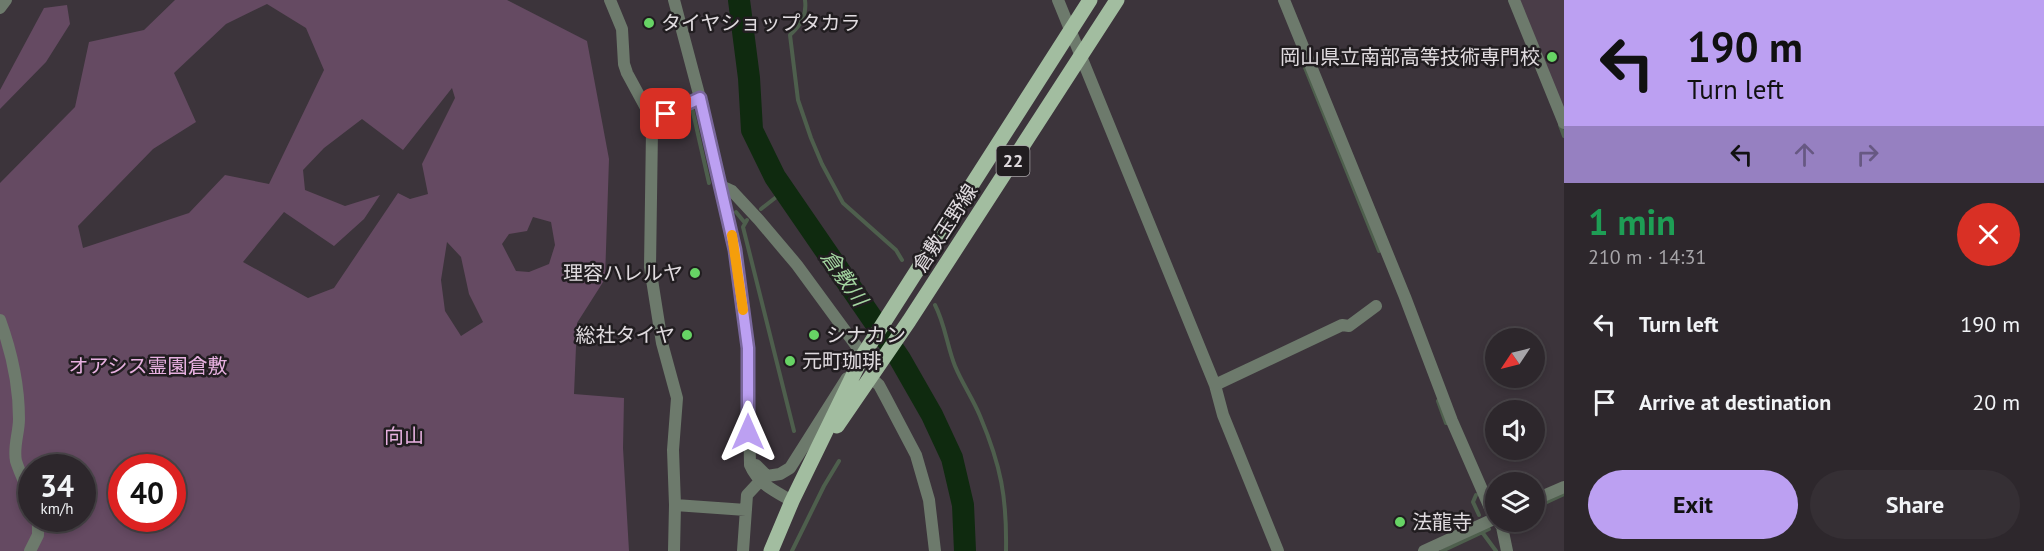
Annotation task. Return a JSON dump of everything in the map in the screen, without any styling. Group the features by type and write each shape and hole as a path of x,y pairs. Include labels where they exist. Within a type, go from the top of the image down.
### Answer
{"main road":[{"name":"倉敷玉野線","path":"771,551 792,501 863,355 1090,0"},
{"name":"倉敷玉野線","path":"804,476 909,321 1117,0"}],"street":[{"path":"0,8 6,0"},
{"path":"610,0 622,29 624,64 627,73 653,121 650,267 662,343 677,398 673,450 674,551"},
{"path":"674,0 700,98 735,250 748,348 748,454 754,474 760,481 792,501"},
{"path":"1058,0 1215,385 1223,415 1278,551"},
{"path":"1284,0 1406,297 1452,421 1485,497"},
{"path":"1514,0 1564,123"},
{"path":"653,121 700,98"},
{"path":"721,186 732,191 759,219 863,355 838,389 790,468 780,474 767,476 748,454"},
{"path":"1215,385 1342,325 1349,326 1376,306"},
{"path":"0,320 10,348 18,383 19,422 15,447 18,465"},
{"path":"873,373 916,455 928,500 935,551"},
{"path":"743,551 747,495 760,481"},
{"path":"1545,495 1564,487"},
{"path":"675,505 746,510"},
{"path":"1424,551 1485,522"},
{"path":"30,551 38,532"},
{"path":"1503,532 1507,551"}],"shaded area":[{"name":"岡山県立南部高等技術専門校","path":"1517,0 1564,0 1564,114"}],"green space":[{"name":"向山","path":"175,0 507,0 587,41 609,159 605,279 577,323 574,394 624,398 623,448 629,551 0,551 0,183 75,107 89,42 144,30","holes":["267,4 306,28 324,70 269,184 225,175 189,213 83,248 78,226 153,149 196,122 174,73 226,24","452,88 455,98 422,164 428,194 410,199 398,193 334,288 308,298 243,262 284,212 334,246 364,219 380,195 345,206 305,190 303,170 324,148 362,119 403,150","533,217 551,222 555,245 549,264 529,272 516,271 502,244 509,234 527,231","447,242 461,257 469,294 483,322 461,336 445,311 441,280"]},
{"path":"67,5 70,24 46,62 0,109 0,90 44,8"}],"waterway":[{"name":"倉敷川","path":"739,0 749,78 752,130 775,177 900,359 932,415 952,458 963,505 965,551"},
{"path":"805,0 802,19 790,35 798,100 811,138 843,203 896,250 902,260"},
{"path":"1304,65 1379,251"},
{"path":"692,108 709,183"},
{"path":"1560,125 1564,136"},
{"path":"761,209 784,191"},
{"path":"736,212 745,223"},
{"path":"747,220 743,227 794,431"},
{"path":"935,305 955,366 980,416 998,466 1004,498 1006,551"},
{"path":"1438,401 1446,423"},
{"path":"792,551 839,461"},
{"path":"1545,503 1564,494"},
{"path":"1476,495 1473,502 1479,515"},
{"path":"1442,551 1485,531"},
{"path":"1482,532 1496,551"}],"slow traffic":[{"path":"732,235 743,310"}],"place":[{"name":"タイヤショップタカラ","path":"649,23"},
{"name":"岡山県立南部高等技術専門校","path":"1552,57"},
{"name":"理容ハレルヤ","path":"695,273"},
{"name":"総社タイヤ","path":"687,335"},
{"name":"シナカン","path":"814,335"},
{"name":"元町珈琲","path":"790,361"},
{"name":"法龍寺","path":"1400,522"}],"route":[{"path":"666,114 700,98 735,250 748,348 748,432"}],"park label":[{"name":"オアシス霊園倉敷","path":"148,366"}]}
